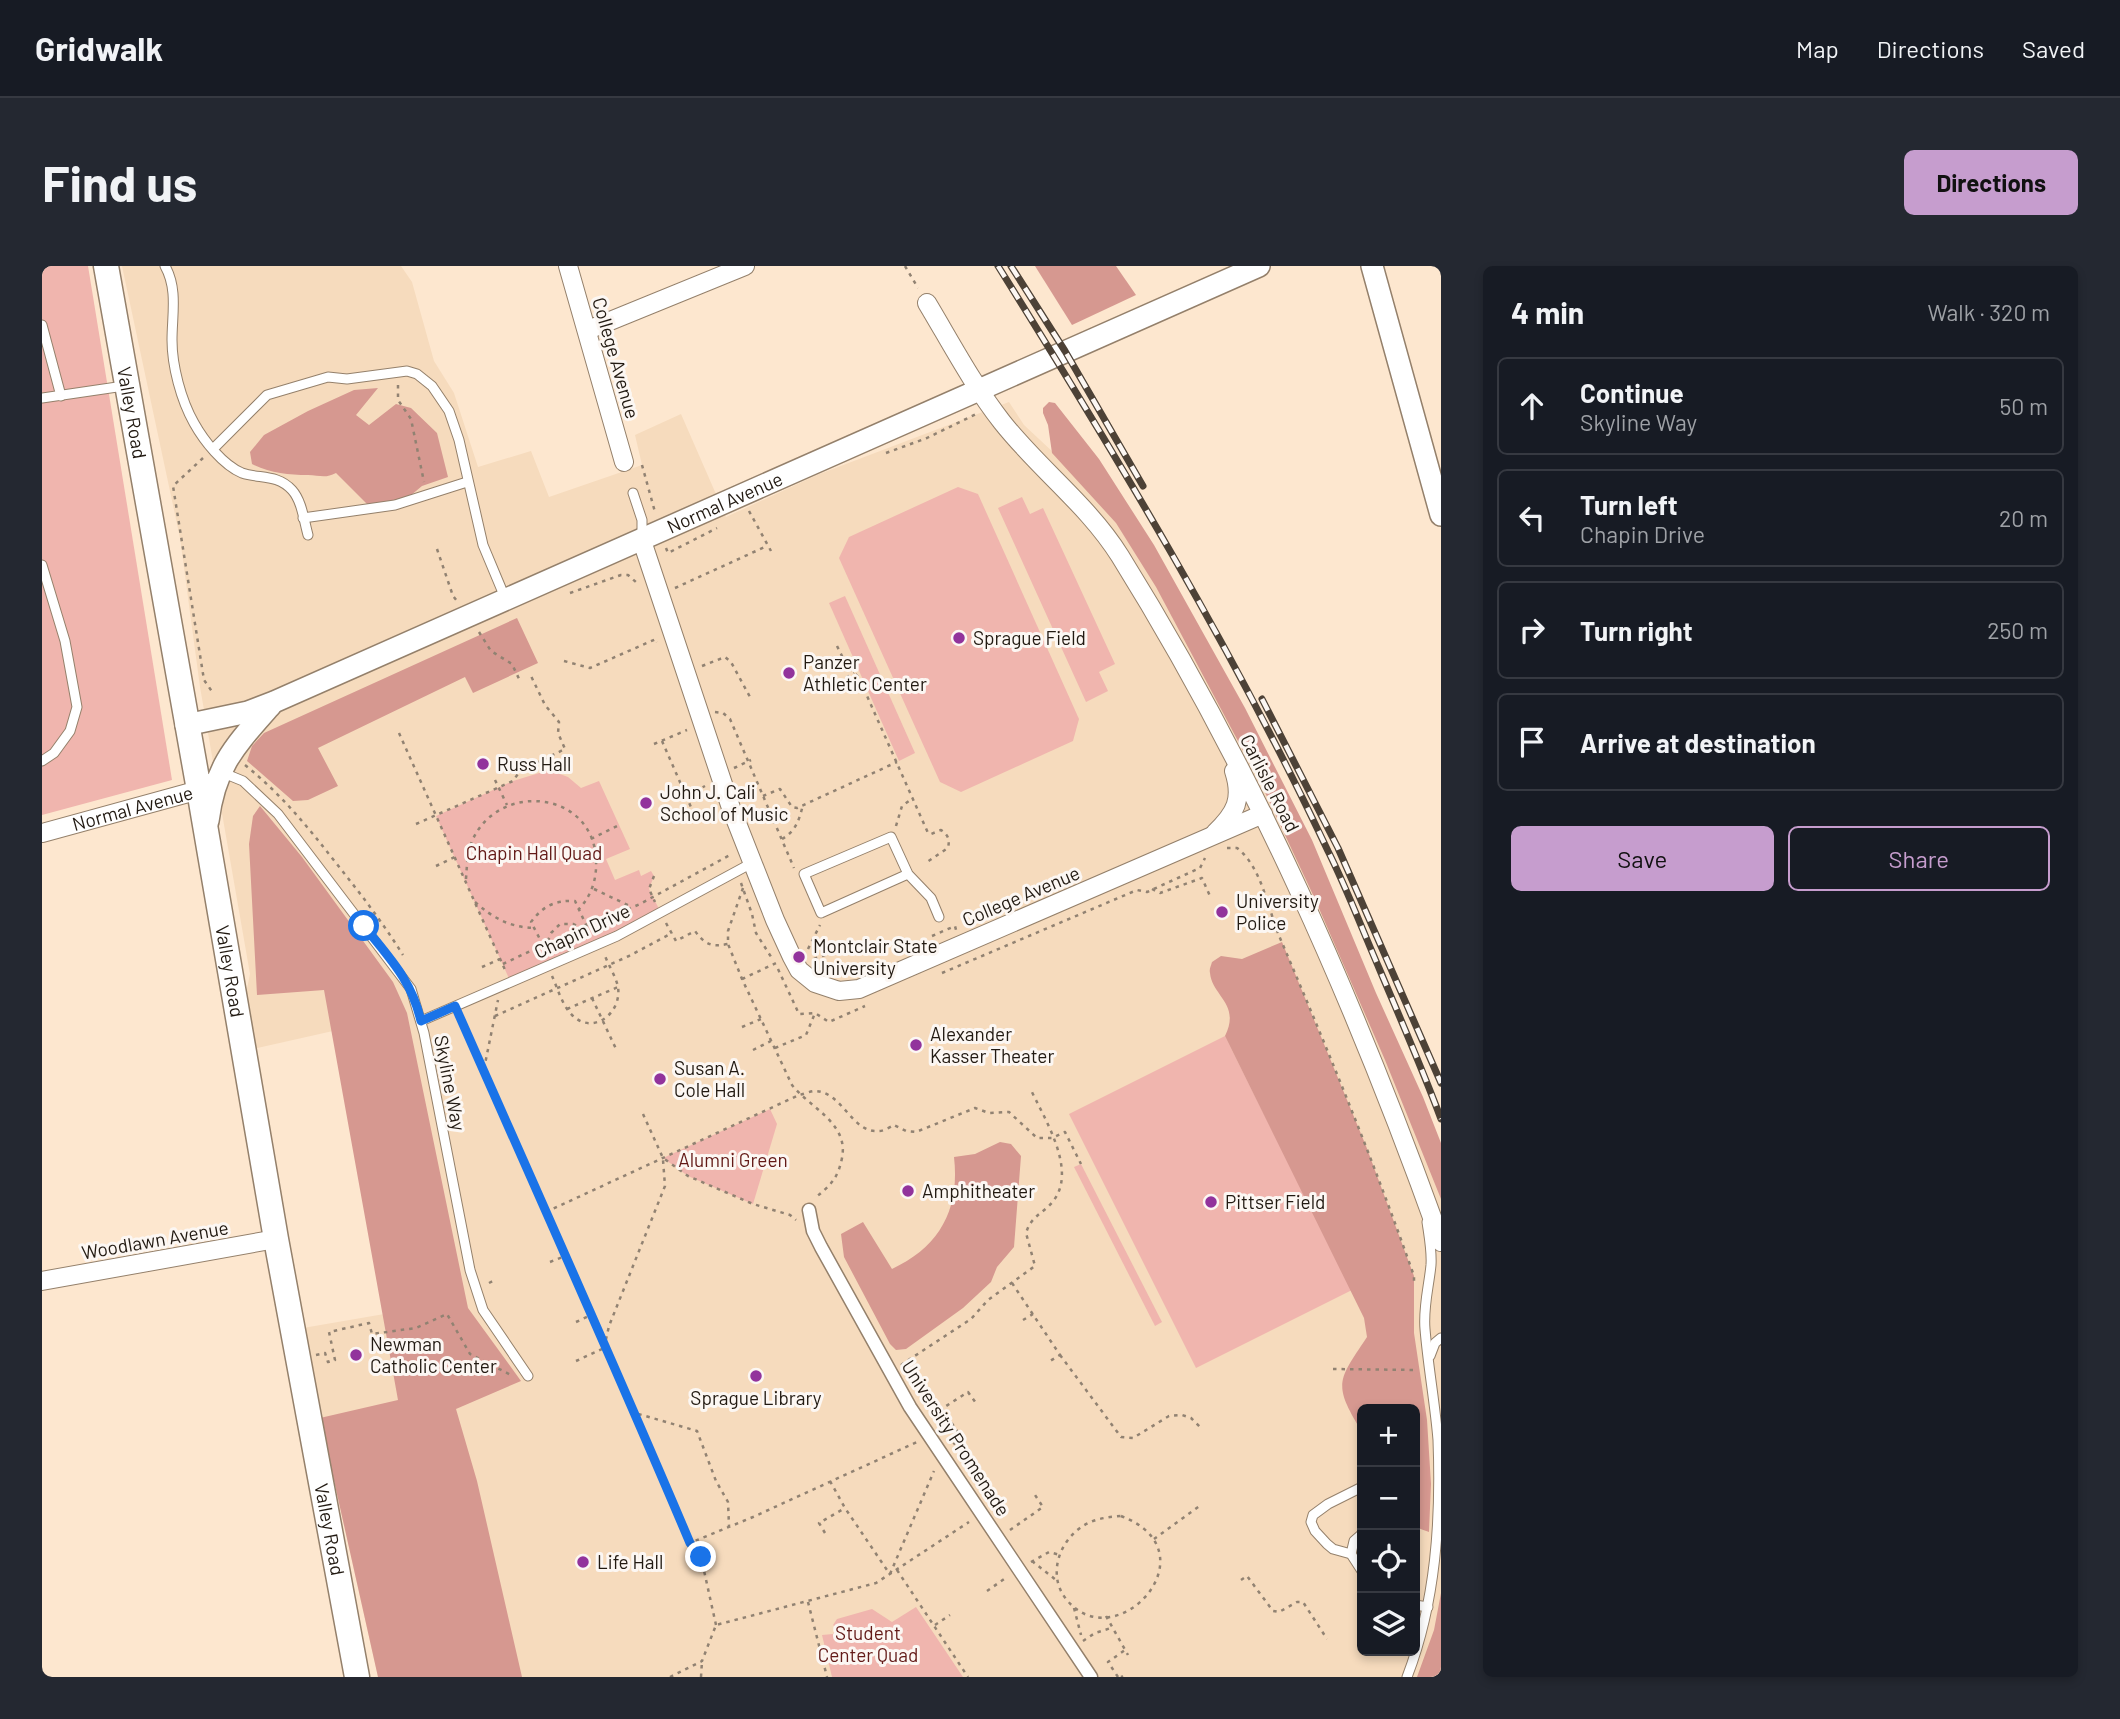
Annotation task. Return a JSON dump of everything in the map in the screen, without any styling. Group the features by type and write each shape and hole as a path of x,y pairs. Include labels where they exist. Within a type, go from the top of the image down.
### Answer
{"main road":[{"name":"Valley Road","path":"106,266 276,1240 357,1677"}],"street":[{"name":"College Avenue","path":"568,266 624,462"},
{"path":"587,330 745,266"},
{"name":"Normal Avenue","path":"186,724 248,712 274,702 1259,266"},
{"path":"1372,266 1441,515"},
{"name":"Carlisle Road","path":"927,303 980,391 1020,443 1106,536 1227,744 1263,814 1346,998 1386,1093 1441,1242"},
{"name":"College Avenue","path":"642,541 702,721 744,867 775,920 799,970 815,983 839,991 859,989 1119,876 1213,845 1263,814"},
{"path":"206,833 219,772 234,747 274,702"},
{"path":"1213,845 1230,818 1239,795 1227,744"},
{"name":"Normal Avenue","path":"42,833 199,790 219,772"},
{"name":"University Promenade","path":"809,1210 813,1231 889,1372 1091,1677"},
{"name":"Woodlawn Avenue","path":"42,1281 276,1240"}],"lane":[{"path":"164,266 173,297 173,368 193,422 213,449 230,464 243,473 283,482 294,492 308,535"},
{"path":"42,325 61,396"},
{"path":"213,449 267,395 328,377 347,379 407,371 417,374 442,399 458,440 487,555 506,600"},
{"path":"42,398 126,385"},
{"path":"303,518 395,505 467,482"},
{"name":"College Avenue","path":"632,493 642,520 642,541"},
{"path":"42,565 65,641 77,707 70,731 54,753 42,761"},
{"name":"Skyline Way","path":"219,772 243,781 257,792 295,834 405,978 415,998 421,1021 470,1270 483,1310 528,1376"},
{"path":"908,874 821,913 804,874 891,837 908,874 931,898 939,917"},
{"name":"Chapin Drive","path":"421,1021 600,944 744,867"},
{"path":"1407,1677 1416,1655 1434,1581 1440,1528 1441,1482 1424,1307 1431,1262 1425,1196"},
{"path":"1429,1358 1435,1343 1441,1338"},
{"path":"1357,1490 1328,1504 1313,1515 1311,1522 1315,1531 1333,1549 1351,1555 1357,1564"},
{"path":"1351,1555 1357,1538"},
{"path":"1420,1605 1428,1606"}],"path":[{"path":"905,266 927,303"},
{"path":"399,372 398,400 411,419 422,470 421,496"},
{"path":"199,461 173,486 204,680 213,693"},
{"path":"749,511 771,551"},
{"path":"672,589 767,546"},
{"path":"437,549 453,596"},
{"path":"558,597 621,575 628,575 637,583"},
{"path":"478,629 491,651 512,664 520,681"},
{"path":"564,661 590,668 656,639 660,652"},
{"path":"837,646 845,662 859,678 928,833 941,830 950,841 948,848 927,862"},
{"path":"699,667 725,657 731,662 750,697"},
{"path":"839,682 854,673"},
{"path":"416,824 499,788 516,779 520,771 565,749 558,733 559,722 545,705 531,676"},
{"path":"654,744 696,726 709,714 717,712 726,715 750,761 797,875"},
{"path":"399,733 507,974 491,981 498,997 484,1071"},
{"path":"662,741 694,814 699,817 715,814"},
{"path":"238,760 272,786 302,818 381,921 404,957"},
{"path":"739,765 750,761"},
{"path":"763,796 780,789 792,807 803,805 897,762"},
{"path":"495,779 507,806"},
{"path":"706,786 709,796"},
{"path":"680,799 697,790"},
{"path":"895,829 902,807 913,798"},
{"path":"466,882 467,857 482,824 496,811 507,806 531,800 550,802 566,809 580,820 596,853 597,871 592,888 579,909"},
{"path":"712,805 719,824"},
{"path":"782,839 790,835 799,823 803,805"},
{"path":"591,839 619,825"},
{"path":"1213,845 1237,848 1254,865 1275,926 1366,1146 1414,1276 1415,1289"},
{"path":"503,964 547,943 555,927 560,924 587,927 652,897 730,855 744,867 743,888 728,931 728,944 792,1085 799,1095 834,1124 844,1147 839,1174 811,1202 809,1210"},
{"path":"436,866 455,857"},
{"path":"933,976 1137,890 1147,892 1200,867 1205,858"},
{"path":"654,876 649,889 676,941 695,931 707,944 728,944"},
{"path":"1152,889 1160,893 1202,878 1210,896"},
{"path":"592,888 632,907"},
{"path":"743,888 756,933 769,952 799,1014 815,1013 829,1022 875,1002"},
{"path":"474,901 502,922 518,928 534,928"},
{"path":"587,927 575,901 551,904 540,911 531,922 566,1009 575,1018 589,1024 603,1020 613,1012 618,987 592,924"},
{"path":"808,950 821,927 816,915"},
{"path":"495,1016 672,933"},
{"path":"482,967 500,959"},
{"path":"566,1009 618,987"},
{"path":"592,998 617,1051"},
{"path":"455,1006 690,1543 701,1557 716,1625 702,1661 701,1677"},
{"path":"775,1048 806,1035 815,1013"},
{"path":"742,1027 761,1019"},
{"path":"753,1050 771,1041"},
{"path":"889,1372 971,1319 988,1300 1035,1266 1026,1233 1034,1216 1045,1210 1060,1189 1063,1176 1061,1161 1030,1088"},
{"path":"546,1212 799,1095 815,1091 842,1105 866,1129 879,1131 894,1125 916,1132 975,1108 989,1113 1009,1112 1037,1138 1052,1138 1065,1132 1080,1164"},
{"path":"604,1348 609,1326 665,1186 663,1158 643,1114"},
{"path":"512,1135 517,1132"},
{"path":"663,1158 688,1176 790,1215 797,1221"},
{"path":"550,1262 565,1256"},
{"path":"1012,1283 1060,1355 1121,1437 1133,1438 1169,1416 1182,1415 1191,1418 1202,1429"},
{"path":"298,1359 325,1353 328,1362 335,1360 329,1332 369,1323 372,1334 416,1328 447,1314 470,1354 514,1377 528,1376"},
{"path":"1023,1320 1033,1314"},
{"path":"576,1322 590,1316"},
{"path":"576,1361 604,1348"},
{"path":"1051,1361 1060,1355"},
{"path":"1333,1369 1419,1370"},
{"path":"921,1423 968,1392 976,1403"},
{"path":"890,1574 942,1453 962,1438 942,1409"},
{"path":"635,1413 697,1431 716,1481 728,1502 729,1526"},
{"path":"690,1543 930,1436"},
{"path":"830,1481 890,1574"},
{"path":"1007,1532 1043,1507 1035,1495"},
{"path":"1154,1539 1201,1505"},
{"path":"825,1533 819,1523 845,1508"},
{"path":"716,1625 876,1583 982,1513"},
{"path":"1074,1608 1088,1614 1106,1616 1129,1611 1141,1603 1156,1584 1160,1558 1154,1539 1143,1527 1121,1516 1108,1517 1092,1521 1068,1539 1060,1555 1056,1580 1060,1591 1074,1608 1083,1641"},
{"path":"987,1591 1049,1552 1060,1555"},
{"path":"1032,1561 1056,1580"},
{"path":"897,1570 968,1677"},
{"path":"1241,1580 1247,1576 1273,1611 1279,1612 1297,1601 1303,1602 1327,1639"},
{"path":"807,1601 827,1677"},
{"path":"934,1626 950,1615"},
{"path":"1106,1616 1128,1655"},
{"path":"1073,1652 1095,1633 1111,1628"},
{"path":"1121,1677 1108,1662 1125,1650"},
{"path":"670,1677 702,1661"}],"shaded area":[{"name":"Montclair State University","path":"122,266 401,266 412,282 434,361 454,393 478,467 531,451 549,497 642,465 635,435 681,414 726,517 817,475 1009,402 1024,425 1131,525 1298,833 1441,1180 1441,1677 378,1677 320,1418 303,1328 425,1307 373,1022 253,1049 246,994 250,974 200,687 180,538"},
{"path":"1035,266 1116,266 1136,295 1072,325"},
{"path":"378,388 356,415 369,425 396,404 411,408 437,433 448,477 422,486 410,496 372,509 336,473 325,476 286,474 252,464 250,452 264,435 354,390"},
{"path":"1049,402 1055,403 1099,459 1154,545 1245,708 1312,840 1441,1143 1441,1199 1385,1060 1263,788 1156,587 1116,523 1052,453 1048,425 1043,413 1043,408"},
{"path":"517,618 538,663 473,693 465,677 318,748 338,786 308,800 293,801 247,761 252,746 264,733"},
{"path":"260,806 302,857 393,982 407,1013 468,1308 521,1381 456,1409 477,1481 522,1677 378,1677 320,1418 398,1400 324,990 257,995 249,844 253,816"},
{"path":"1282,942 1366,1146 1414,1276 1414,1333 1427,1420 1431,1484 1429,1532 1420,1529 1420,1404 1357,1404 1357,1423 1346,1403 1342,1383 1349,1364 1367,1337 1364,1318 1225,1036 1230,1016 1212,981 1210,970 1212,962 1221,956 1242,959"},
{"path":"1000,1142 1011,1144 1021,1156 1014,1247 997,1267 991,1282 963,1308 906,1349 896,1350 890,1344 844,1257 841,1234 863,1222 892,1269 909,1260 934,1238 950,1209 954,1193 954,1157 975,1154"},
{"path":"1441,1593 1441,1677 1417,1677 1434,1630"}],"green space":[{"path":"42,266 88,266 172,780 42,815"},
{"name":"Sprague Field","path":"958,487 978,494 1079,719 1073,741 961,792 940,782 839,558 849,537"},
{"path":"1022,497 1030,514 1043,508 1115,664 1099,672 1108,691 1086,702 998,508"},
{"path":"845,596 915,753 899,761 829,603"},
{"name":"Chapin Hall Quad","path":"549,770 568,777 581,788 599,781 630,849 606,859 615,880 639,870 641,876 651,871 654,876 649,889 661,913 511,983 436,816 513,781"},
{"name":"Pittser Field","path":"1225,1036 1352,1290 1196,1368 1069,1114"},
{"name":"Alumni Green","path":"770,1109 777,1124 753,1204 688,1176 663,1158"},
{"path":"1081,1164 1162,1322 1155,1326 1074,1167"},
{"name":"Student Center Quad","path":"916,1607 963,1677 832,1677 822,1635 833,1634 837,1628 833,1625 837,1619 872,1609 892,1622"}],"railway":[{"path":"998,266 1172,554 1253,701 1342,880 1441,1119"},
{"path":"1011,266 1065,351 1143,486"},
{"path":"1262,699 1338,848 1441,1083"}],"place":[{"name":"Sprague Field","path":"959,638"},
{"name":"Panzer Athletic Center","path":"789,673"},
{"name":"Russ Hall","path":"483,764"},
{"name":"John J. Cali School of Music","path":"646,803"},
{"name":"University Police","path":"1222,912"},
{"name":"Montclair State University","path":"799,957"},
{"name":"Alexander Kasser Theater","path":"916,1045"},
{"name":"Susan A. Cole Hall","path":"660,1079"},
{"name":"Amphitheater","path":"908,1191"},
{"name":"Pittser Field","path":"1211,1202"},
{"name":"Newman Catholic Center","path":"356,1355"},
{"name":"Sprague Library","path":"756,1376"},
{"name":"Life Hall","path":"583,1562"}],"route":[{"path":"364,926 405,978 415,998 421,1021 455,1006 690,1543 701,1557"}]}
